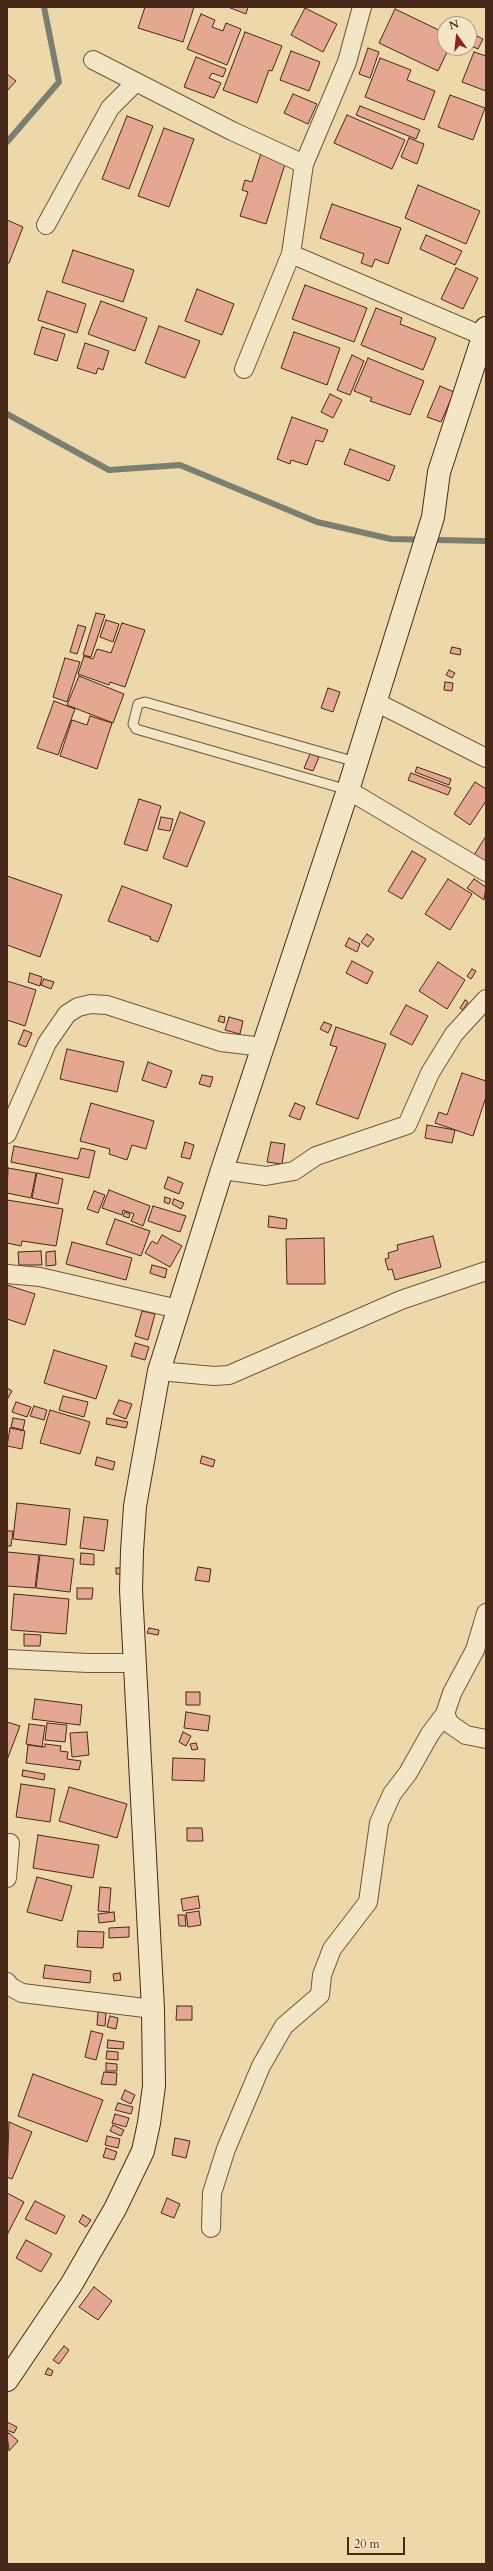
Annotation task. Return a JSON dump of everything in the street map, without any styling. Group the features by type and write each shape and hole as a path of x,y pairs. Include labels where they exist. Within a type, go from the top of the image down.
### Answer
{"main road":[{"path":"7,2380 71,2285 129,2183 143,2151 149,2123 154,2086 153,2009 132,1590 135,1506 159,1371 222,1170 348,790 374,701 433,517 439,472 485,332"}],"street":[{"path":"244,369 291,254 304,164 347,62 362,7"},
{"path":"93,60 232,132 304,164"},
{"path":"46,225 110,108 136,82"},
{"path":"291,254 485,332"},
{"path":"374,701 486,758"},
{"path":"348,790 486,872"},
{"path":"222,1170 266,1176 294,1171 316,1156 407,1125 430,1073 454,1034 486,999"},
{"path":"7,1134 47,1043 67,1014 78,1007 91,1004 106,1005 221,1042 263,1047"},
{"path":"159,1371 214,1376 229,1375 401,1300 486,1271"},
{"path":"7,1274 40,1277 178,1309"},
{"path":"211,2228 212,2192 226,2149 261,2066 284,2026 320,1995 322,1975 332,1949 368,1902 379,1823 392,1794 408,1773 430,1734 445,1714 452,1693 475,1650 486,1613"},
{"path":"7,1659 88,1663 135,1663"},
{"path":"445,1714 450,1724 466,1735 486,1739"},
{"path":"7,1878 10,1843"},
{"path":"7,1982 15,1992 153,2009"}],"lane":[{"path":"348,790 136,729 133,724 138,704 145,702 356,762"}],"building":[{"path":"145,7 194,7 183,42 138,28"},
{"path":"228,7 248,7 246,14"},
{"path":"305,8 337,24 323,52 291,35"},
{"path":"395,9 437,29 437,56 445,56 438,71 379,43"},
{"path":"201,14 215,20 212,27 223,31 226,23 241,29 227,65 187,49"},
{"path":"245,32 282,46 272,71 269,70 257,103 223,90"},
{"path":"477,36 483,39 477,49"},
{"path":"368,48 379,52 370,78 359,74"},
{"path":"291,51 320,62 309,91 280,80"},
{"path":"477,53 486,56 486,91 462,82 472,56 477,56"},
{"path":"196,57 226,69 223,77 212,73 209,78 221,83 214,98 184,87"},
{"path":"380,58 411,70 407,80 435,91 424,120 365,97"},
{"path":"7,74 16,81 7,91"},
{"path":"293,94 317,104 308,124 284,113"},
{"path":"450,95 485,108 473,140 438,127"},
{"path":"360,106 420,130 416,139 356,115"},
{"path":"347,115 405,140 392,169 334,143"},
{"path":"127,116 153,126 129,189 102,179"},
{"path":"164,128 194,139 169,207 138,196"},
{"path":"409,138 424,144 417,164 401,157"},
{"path":"261,153 286,161 266,224 240,216 248,192 242,190 245,180 252,182"},
{"path":"418,185 480,211 466,244 405,218"},
{"path":"332,204 401,228 388,264 375,259 372,267 361,263 364,254 320,238"},
{"path":"7,220 23,227 9,263 7,263"},
{"path":"426,235 462,251 455,265 420,249"},
{"path":"73,250 134,270 123,302 62,282"},
{"path":"456,268 478,278 463,309 441,299"},
{"path":"305,285 367,308 354,342 292,319"},
{"path":"197,289 234,304 222,335 185,321"},
{"path":"47,291 86,304 77,333 38,320"},
{"path":"101,301 147,318 135,351 88,334"},
{"path":"376,308 402,318 400,324 436,338 423,370 361,345"},
{"path":"159,326 200,341 185,378 145,363"},
{"path":"42,327 65,334 57,361 34,354"},
{"path":"294,332 340,348 327,385 281,368"},
{"path":"85,343 109,351 103,370 98,368 96,374 77,368"},
{"path":"352,355 364,361 350,395 337,390"},
{"path":"368,358 424,381 410,415 370,401 372,398 354,391"},
{"path":"440,386 454,392 441,422 427,417"},
{"path":"330,394 342,400 333,418 321,412"},
{"path":"292,417 328,430 323,442 316,440 307,465 291,460 290,464 277,459"},
{"path":"350,449 395,466 389,481 344,464"},
{"path":"96,613 105,615 91,657 83,655"},
{"path":"106,620 119,624 113,642 100,637"},
{"path":"122,623 145,630 125,687 110,682 109,685 78,674 84,656 93,659 97,649 111,653"},
{"path":"78,625 86,627 77,654 70,652"},
{"path":"452,647 461,649 460,655 450,653"},
{"path":"65,658 80,662 67,702 53,697"},
{"path":"449,670 455,673 452,678 446,675"},
{"path":"79,676 124,694 113,723 67,705"},
{"path":"445,682 453,683 452,691 444,690"},
{"path":"328,688 340,692 333,712 321,708"},
{"path":"54,701 75,709 58,755 37,748"},
{"path":"90,716 112,723 97,769 60,756 72,720 87,725"},
{"path":"310,754 319,757 313,771 304,768"},
{"path":"417,767 451,779 449,785 415,772"},
{"path":"411,773 451,788 448,795 408,780"},
{"path":"475,782 486,789 486,801 470,825 454,814"},
{"path":"139,799 161,806 147,851 124,844"},
{"path":"180,812 205,822 187,867 163,858"},
{"path":"161,817 173,819 170,831 158,829"},
{"path":"486,836 486,862 474,855"},
{"path":"412,851 426,859 402,899 388,891"},
{"path":"7,876 62,895 40,957 7,945"},
{"path":"448,879 472,894 450,930 425,914"},
{"path":"474,879 486,887 484,900 467,888"},
{"path":"122,886 172,905 158,942 150,939 151,937 108,921"},
{"path":"367,934 374,939 368,947 361,942"},
{"path":"349,938 360,944 357,952 345,946"},
{"path":"352,961 373,972 367,984 346,973"},
{"path":"438,962 465,980 447,1009 419,991"},
{"path":"472,969 476,971 471,979 467,976"},
{"path":"30,973 42,977 40,986 28,982"},
{"path":"44,979 54,982 51,989 41,985"},
{"path":"7,981 36,990 25,1026 7,1020"},
{"path":"465,1000 468,1002 463,1010 460,1008"},
{"path":"406,1005 428,1016 412,1045 390,1034"},
{"path":"220,1016 225,1017 224,1023 218,1021"},
{"path":"229,1017 243,1021 240,1034 225,1030"},
{"path":"324,1022 332,1025 328,1033 320,1029"},
{"path":"336,1027 386,1044 358,1119 316,1104 337,1047 330,1045"},
{"path":"24,1030 32,1033 26,1047 18,1044"},
{"path":"67,1049 124,1062 117,1092 60,1079"},
{"path":"148,1062 172,1071 166,1088 142,1080"},
{"path":"462,1073 486,1081 486,1097 473,1136 435,1123 439,1112 447,1115"},
{"path":"202,1075 213,1077 210,1087 199,1084"},
{"path":"91,1103 154,1121 146,1149 132,1145 127,1160 109,1154 110,1149 80,1141"},
{"path":"295,1103 305,1107 300,1120 289,1116"},
{"path":"427,1125 455,1130 452,1143 425,1138"},
{"path":"185,1142 194,1145 190,1159 181,1157"},
{"path":"271,1142 285,1144 282,1164 267,1162"},
{"path":"14,1146 78,1159 81,1148 95,1151 89,1178 11,1162"},
{"path":"8,1168 36,1173 31,1198 7,1193"},
{"path":"37,1173 63,1179 58,1204 32,1198"},
{"path":"168,1177 183,1183 179,1194 164,1188"},
{"path":"109,1190 150,1206 143,1226 131,1221 134,1214 123,1210 122,1215 102,1208"},
{"path":"94,1191 105,1195 98,1213 87,1209"},
{"path":"165,1197 171,1199 169,1204 164,1202"},
{"path":"174,1199 184,1203 181,1209 172,1204"},
{"path":"7,1200 63,1209 56,1246 22,1241 21,1246 7,1243"},
{"path":"153,1206 186,1216 180,1232 148,1221"},
{"path":"125,1212 130,1214 129,1218 123,1216"},
{"path":"269,1216 287,1219 286,1229 268,1227"},
{"path":"115,1219 150,1231 141,1256 106,1244"},
{"path":"162,1235 182,1246 170,1267 145,1253 152,1241 157,1244"},
{"path":"433,1236 441,1267 395,1280 392,1269 388,1270 385,1259 389,1258 388,1253 398,1250 397,1245"},
{"path":"324,1238 325,1284 287,1284 286,1239"},
{"path":"72,1242 132,1258 126,1280 66,1264"},
{"path":"41,1251 42,1265 19,1265 18,1252"},
{"path":"55,1251 56,1265 46,1266 46,1252"},
{"path":"152,1265 167,1269 165,1278 150,1273"},
{"path":"7,1285 35,1294 25,1325 7,1319"},
{"path":"142,1311 155,1314 148,1340 135,1336"},
{"path":"135,1343 149,1347 145,1360 131,1356"},
{"path":"54,1350 107,1366 96,1399 44,1383"},
{"path":"7,1388 12,1391 7,1400"},
{"path":"63,1396 88,1402 84,1417 59,1410"},
{"path":"119,1400 132,1404 126,1419 113,1414"},
{"path":"16,1402 31,1407 27,1417 12,1412"},
{"path":"34,1406 47,1410 44,1420 30,1416"},
{"path":"50,1410 90,1422 80,1454 40,1443"},
{"path":"13,1418 25,1420 23,1430 11,1427"},
{"path":"107,1418 128,1422 126,1428 106,1424"},
{"path":"10,1428 25,1431 22,1449 7,1446"},
{"path":"202,1456 215,1460 213,1467 200,1463"},
{"path":"97,1457 115,1462 113,1470 95,1465"},
{"path":"17,1503 70,1509 66,1545 13,1539"},
{"path":"84,1517 108,1520 104,1551 80,1548"},
{"path":"7,1531 13,1531 11,1546 7,1546"},
{"path":"7,1552 39,1555 35,1588 7,1586"},
{"path":"81,1553 94,1554 94,1565 80,1564"},
{"path":"40,1555 74,1559 70,1592 36,1588"},
{"path":"198,1567 211,1569 209,1582 195,1580"},
{"path":"116,1568 121,1568 121,1574 116,1574"},
{"path":"77,1588 93,1588 92,1599 77,1599"},
{"path":"14,1594 69,1599 66,1634 11,1630"},
{"path":"149,1628 159,1630 158,1635 147,1633"},
{"path":"24,1634 41,1635 40,1646 24,1646"},
{"path":"186,1692 200,1692 200,1705 186,1705"},
{"path":"35,1699 82,1705 80,1725 32,1719"},
{"path":"186,1712 210,1716 208,1731 184,1728"},
{"path":"7,1722 20,1726 7,1760"},
{"path":"47,1723 67,1725 65,1742 45,1740"},
{"path":"29,1724 45,1726 42,1747 26,1744"},
{"path":"87,1732 89,1755 72,1757 70,1733"},
{"path":"183,1732 191,1736 186,1746 179,1742"},
{"path":"196,1743 198,1749 192,1750 190,1744"},
{"path":"45,1744 61,1746 60,1751 68,1752 67,1759 81,1761 79,1770 26,1763 28,1745 45,1747"},
{"path":"173,1758 205,1759 204,1781 172,1780"},
{"path":"23,1770 45,1774 44,1780 22,1776"},
{"path":"21,1784 55,1789 50,1822 16,1817"},
{"path":"69,1787 127,1804 117,1838 59,1821"},
{"path":"187,1828 202,1828 203,1841 187,1841"},
{"path":"38,1835 99,1845 93,1878 33,1868"},
{"path":"37,1877 72,1886 62,1921 27,1912"},
{"path":"100,1887 111,1888 109,1912 98,1911"},
{"path":"198,1896 200,1908 183,1911 181,1899"},
{"path":"199,1911 201,1925 188,1927 186,1913"},
{"path":"114,1912 115,1921 99,1923 98,1914"},
{"path":"178,1915 185,1915 186,1926 179,1926"},
{"path":"129,1927 129,1937 109,1938 109,1928"},
{"path":"78,1931 104,1932 103,1948 77,1947"},
{"path":"45,1965 91,1971 90,1983 43,1978"},
{"path":"120,1973 121,1980 114,1981 113,1974"},
{"path":"177,2006 192,2006 192,2020 176,2020"},
{"path":"98,2012 106,2013 105,2026 97,2025"},
{"path":"110,2016 118,2018 116,2029 107,2027"},
{"path":"91,2031 103,2034 96,2060 85,2057"},
{"path":"108,2040 124,2042 123,2049 107,2048"},
{"path":"107,2051 118,2052 118,2060 106,2059"},
{"path":"106,2063 117,2064 117,2071 106,2071"},
{"path":"104,2072 117,2073 116,2085 101,2084"},
{"path":"33,2074 103,2100 87,2142 18,2116"},
{"path":"125,2090 135,2095 131,2104 121,2099"},
{"path":"118,2103 133,2107 131,2114 115,2110"},
{"path":"115,2114 129,2118 126,2127 112,2123"},
{"path":"9,2122 32,2132 12,2179 7,2177"},
{"path":"113,2125 124,2130 121,2136 110,2131"},
{"path":"107,2136 120,2139 118,2148 105,2145"},
{"path":"175,2138 190,2141 186,2158 172,2155"},
{"path":"106,2148 117,2152 114,2160 103,2157"},
{"path":"7,2193 24,2202 7,2235"},
{"path":"167,2198 180,2204 174,2218 161,2213"},
{"path":"35,2201 65,2216 56,2234 25,2219"},
{"path":"83,2215 91,2220 86,2227 79,2222"},
{"path":"26,2240 52,2254 41,2272 16,2258"},
{"path":"94,2287 112,2301 98,2320 79,2307"},
{"path":"64,2346 69,2350 59,2364 53,2360"},
{"path":"48,2368 53,2371 51,2376 45,2374"},
{"path":"7,2422 17,2427 14,2433 7,2430"},
{"path":"9,2433 18,2441 9,2451 7,2435"}],"waterway":[{"path":"7,142 59,82 44,7"},
{"path":"7,414 109,470 180,465 317,522 391,539 486,541"}]}
